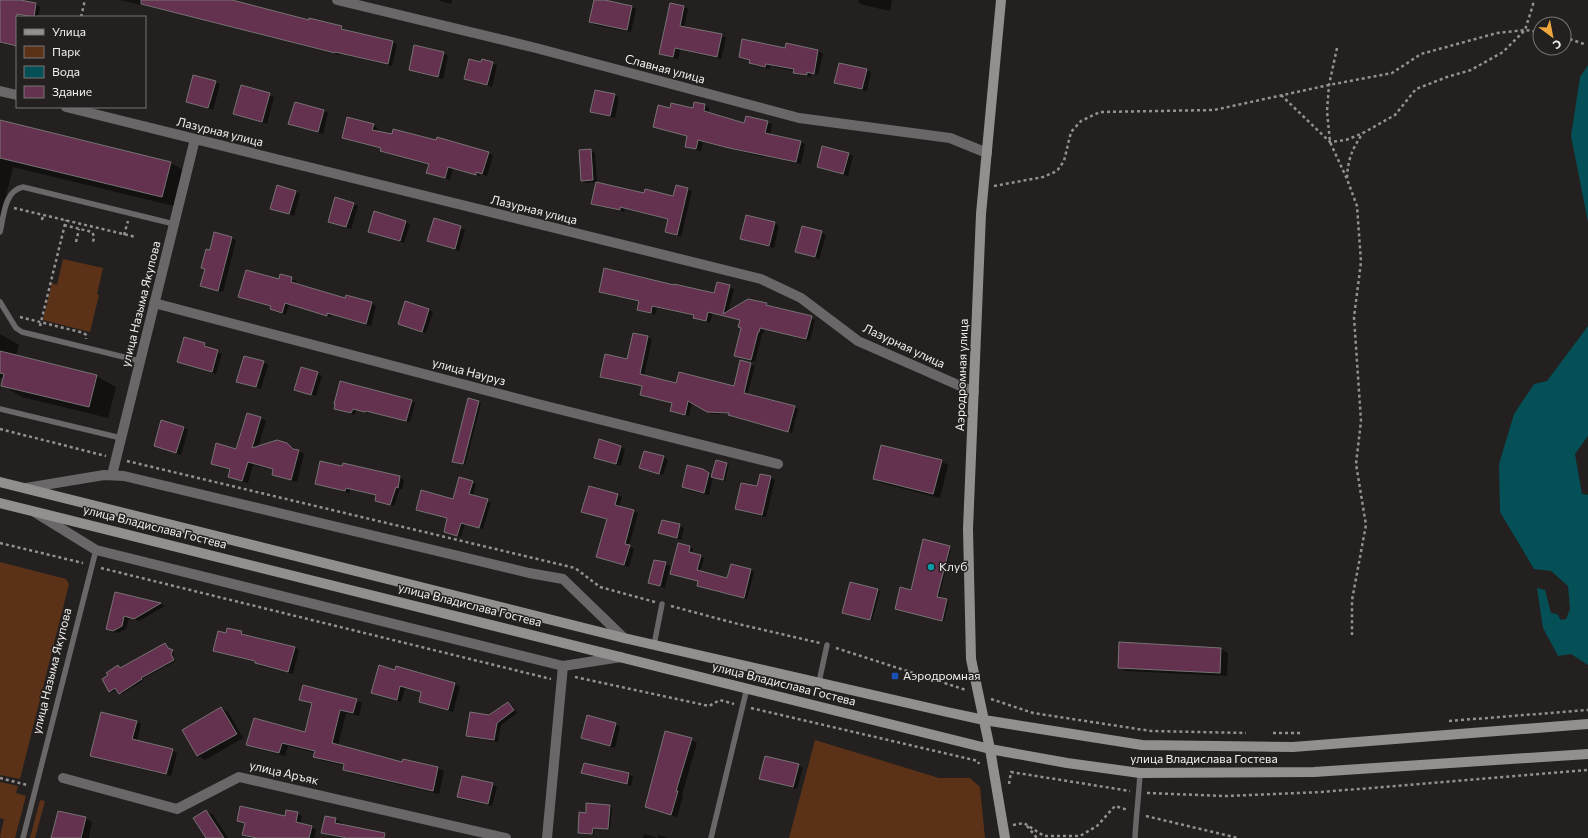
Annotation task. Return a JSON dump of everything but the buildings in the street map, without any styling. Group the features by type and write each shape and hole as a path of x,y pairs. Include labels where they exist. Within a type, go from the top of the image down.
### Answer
{"main road":[{"name":"Аэродромная улица","path":"1001,0 981,214 968,529 971,659 990,749 1005,838"},
{"name":"улица Владислава Гостева","path":"0,482 654,645 984,720 1142,745 1293,747 1588,724"},
{"name":"улица Владислава Гостева","path":"0,503 990,749 1067,763 1140,773 1314,772 1588,754"}],"street":[{"name":"Славная улица","path":"337,0 536,48 799,118 950,138 987,153"},
{"path":"0,91 16,95"},
{"name":"Лазурная улица","path":"70,108 760,279 801,298 858,341 974,392"},
{"name":"улица Назыма Якупова","path":"112,475 195,139"},
{"name":"улица Науруз","path":"154,303 538,404 778,464"},
{"path":"26,488 112,475 131,478 529,573 563,579 624,638"},
{"path":"29,509 96,550 563,666 624,657"},
{"path":"547,838 560,681 563,666"},
{"name":"улица Аръяк","path":"63,778 176,809 239,776 506,838"}],"lane":[{"path":"0,232 6,206 11,194 14,190 24,187 174,224"},
{"path":"0,302 16,328 22,332 140,361"},
{"path":"0,409 121,438"},
{"name":"улица Назыма Якупова","path":"23,838 96,550"},
{"path":"654,645 662,604"},
{"path":"819,682 827,645"},
{"path":"711,838 748,688"},
{"path":"1135,838 1140,773"}],"path":[{"path":"81,16 85,0"},
{"path":"1330,142 1346,140 1363,133 1395,115 1416,89 1447,77 1471,70 1503,52 1525,30 1533,5 1533,0"},
{"path":"983,188 1043,177 1057,171 1064,161 1071,132 1081,121 1100,112 1214,110 1392,73 1421,54 1497,33 1525,30 1532,31"},
{"path":"1572,40 1584,44"},
{"path":"1337,48 1329,85 1328,111 1330,142 1347,179 1357,206 1361,262 1354,317 1361,421 1356,464 1366,525 1352,600 1352,635"},
{"path":"1281,95 1330,142"},
{"path":"1347,179 1348,162 1354,147 1363,133"},
{"path":"6,206 136,237"},
{"path":"42,220 43,215"},
{"path":"37,336 66,220"},
{"path":"64,225 94,234 93,243"},
{"path":"86,231 88,225"},
{"path":"76,242 79,229"},
{"path":"18,317 84,333 86,337 84,347"},
{"path":"0,543 560,681 575,677 709,706 720,700 978,761 981,768"},
{"path":"985,696 1033,713 1150,731 1248,733"},
{"path":"1446,722 1588,710"},
{"path":"1270,733 1309,733"},
{"path":"1577,770 1588,770"},
{"path":"0,778 19,783"},
{"path":"1003,826 1024,823 1044,836 1080,836 1097,826 1116,806 1136,813 1238,838"},
{"path":"1024,823 1037,838"}],"green space":[{"path":"63,259 103,268 97,294 99,295 90,332 43,320 52,283 57,285"},
{"path":"0,562 66,579 69,584 20,779 0,775"},
{"path":"815,740 939,778 970,778 980,787 985,838 789,838"},
{"path":"0,782 18,786 16,793 26,796 15,838 1,838 0,836 4,819 0,818"},
{"path":"40,800 45,801 35,838 30,838"}],"water":[{"path":"1588,65 1588,222 1571,136 1580,77"},
{"path":"1588,326 1588,436 1575,454 1582,494 1588,495 1588,665 1571,654 1558,656 1543,628 1537,588 1545,590 1551,613 1557,614 1561,620 1566,619 1570,609 1568,586 1551,571 1534,569 1500,512 1499,464 1514,414 1534,384 1547,381"}],"place":[{"name":"Клуб","path":"931,567"},
{"name":"Аэродромная","path":"895,676"}]}
